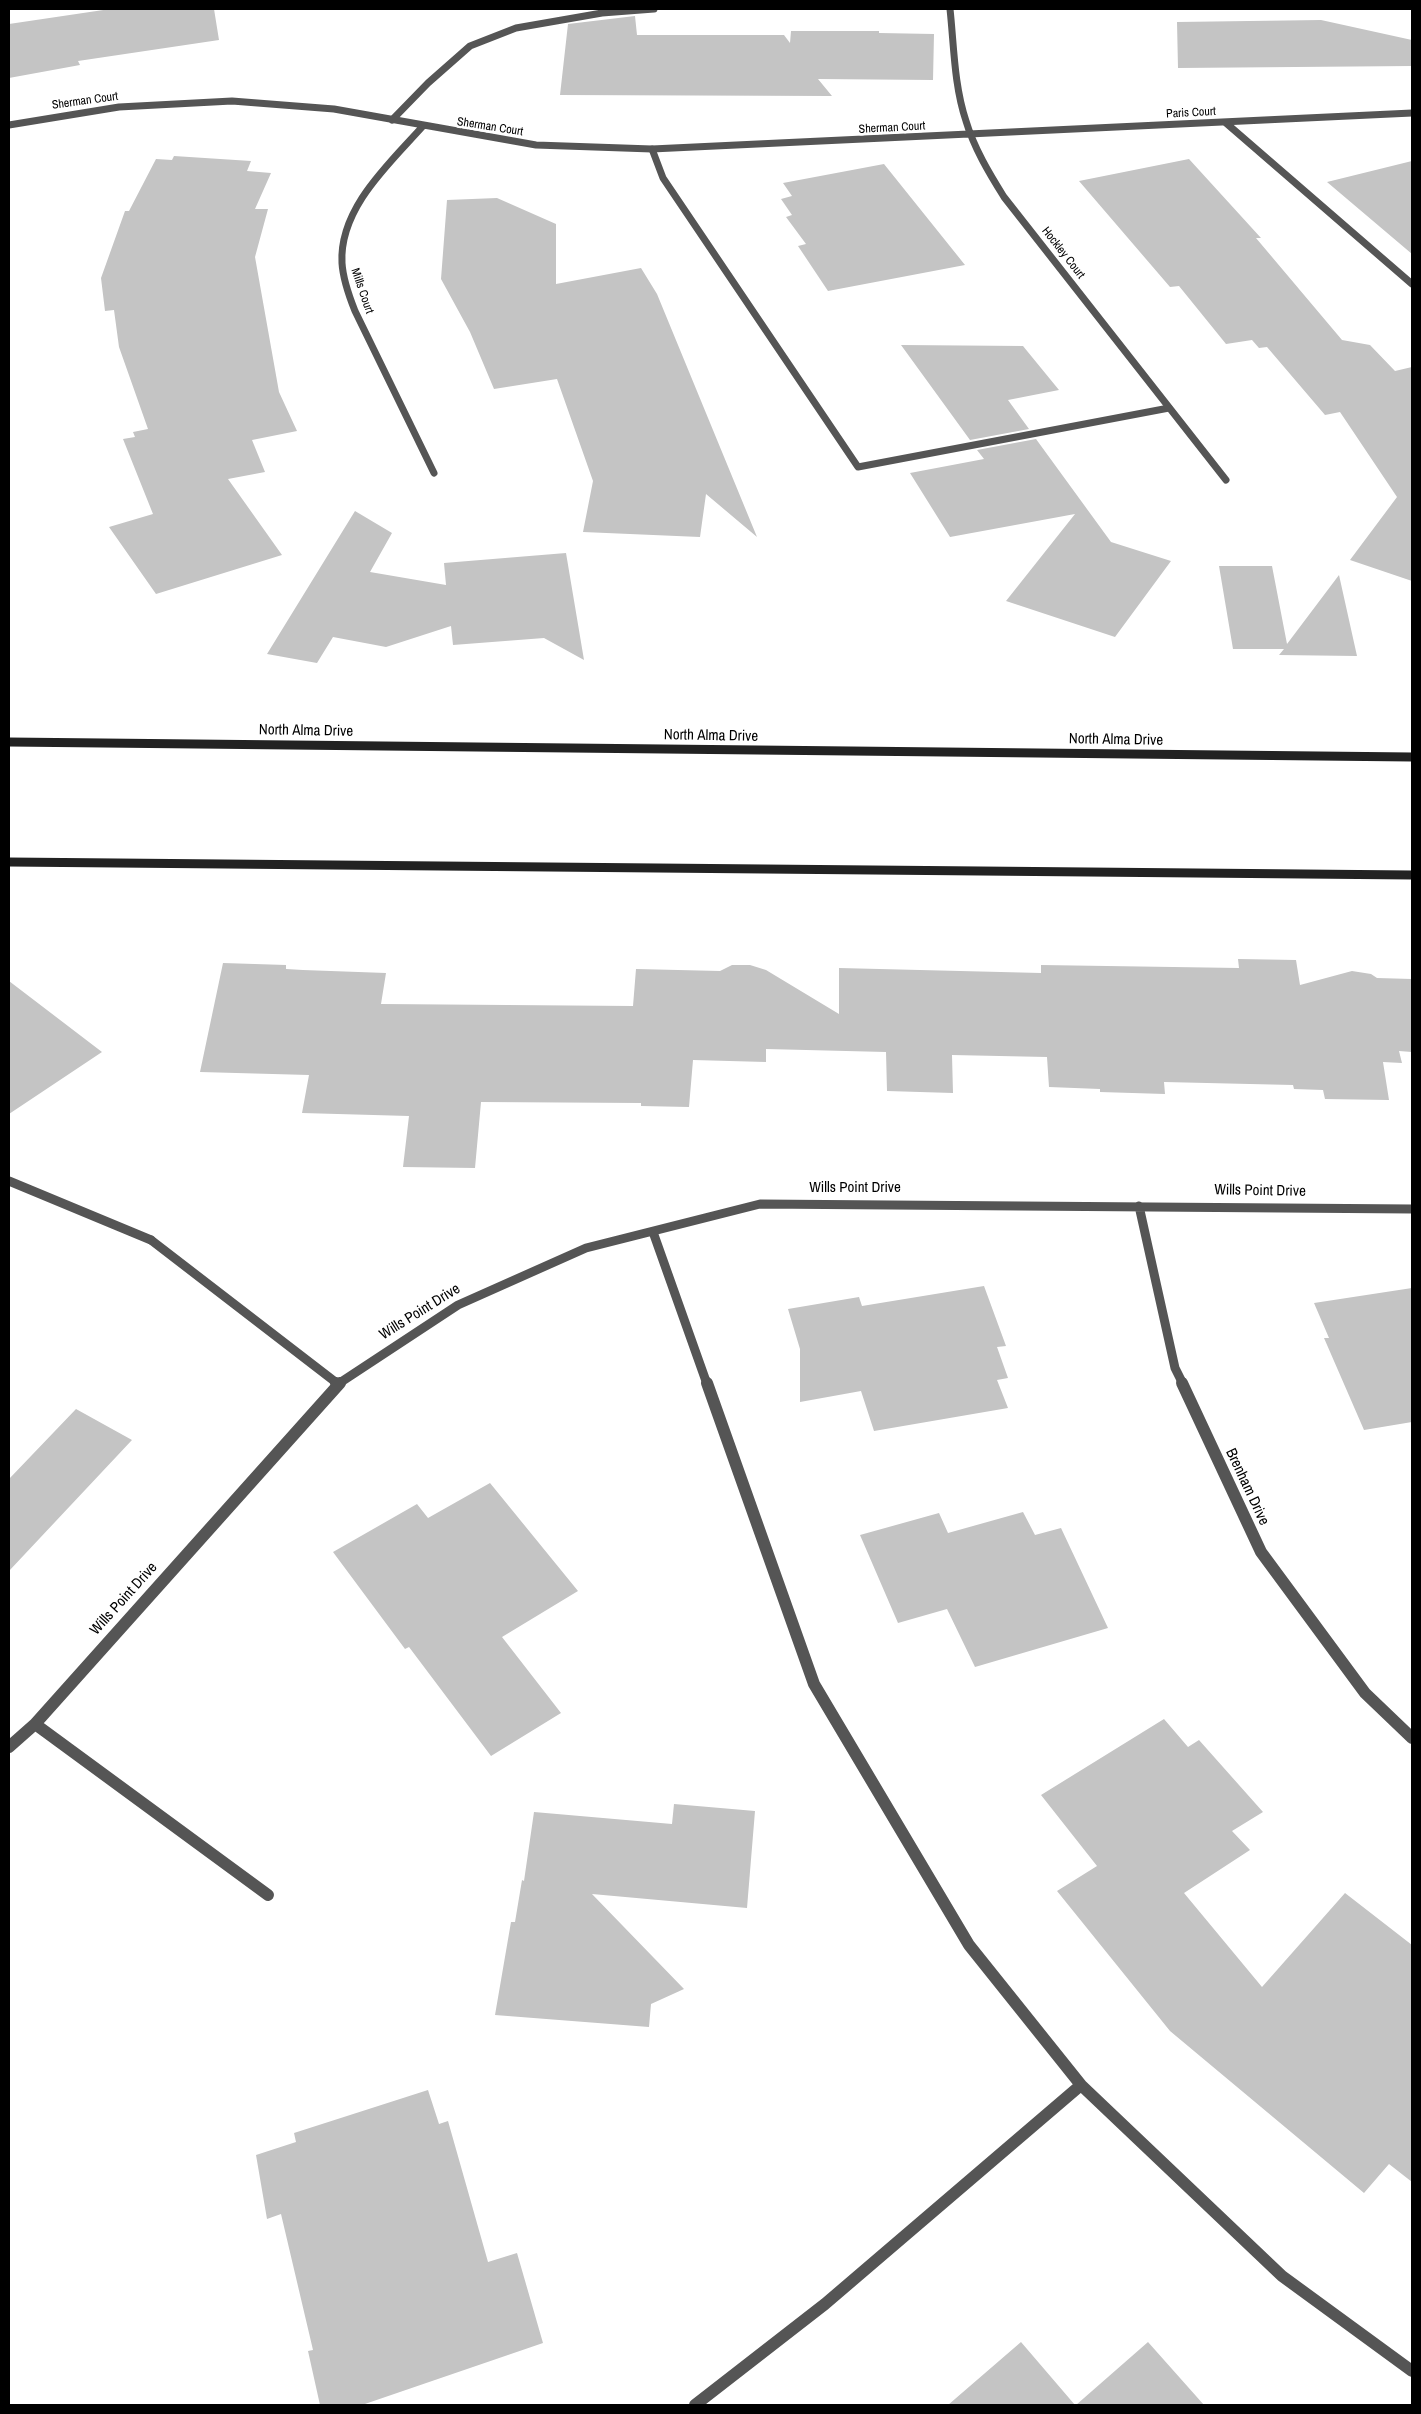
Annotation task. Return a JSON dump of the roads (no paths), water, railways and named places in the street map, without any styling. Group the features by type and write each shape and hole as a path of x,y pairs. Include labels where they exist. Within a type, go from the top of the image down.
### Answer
{"main road":[{"name":"North Alma Drive","path":"9,742 1412,757"},
{"path":"9,862 1412,875"}],"street":[{"path":"392,120 428,83 470,46 516,28 602,13 654,9"},
{"name":"Hockley Court","path":"950,9 961,99 981,158 1004,198 1226,480"},
{"name":"Sherman Court","path":"9,125 102,109 220,101 306,106 552,147 652,149 972,135"},
{"name":"Paris Court","path":"972,135 1412,113"},
{"path":"1226,123 1412,284"},
{"name":"Mills Court","path":"423,126 384,170 363,198 351,222 344,244 342,265 347,289 362,325 434,473"},
{"path":"652,149 663,178 858,467 1169,408"},
{"path":"9,1181 151,1240 338,1384"},
{"name":"Wills Point Drive","path":"9,1747 35,1724 338,1384 458,1305 586,1248 760,1204 1412,1209"},
{"name":"Brenham Drive","path":"1139,1206 1175,1368 1261,1552 1365,1693 1412,1738"},
{"path":"653,1232 814,1684 969,1944 1081,2085 1282,2276 1412,2371"},
{"path":"35,1724 268,1895"},
{"path":"695,2405 825,2304 1081,2085"}]}
